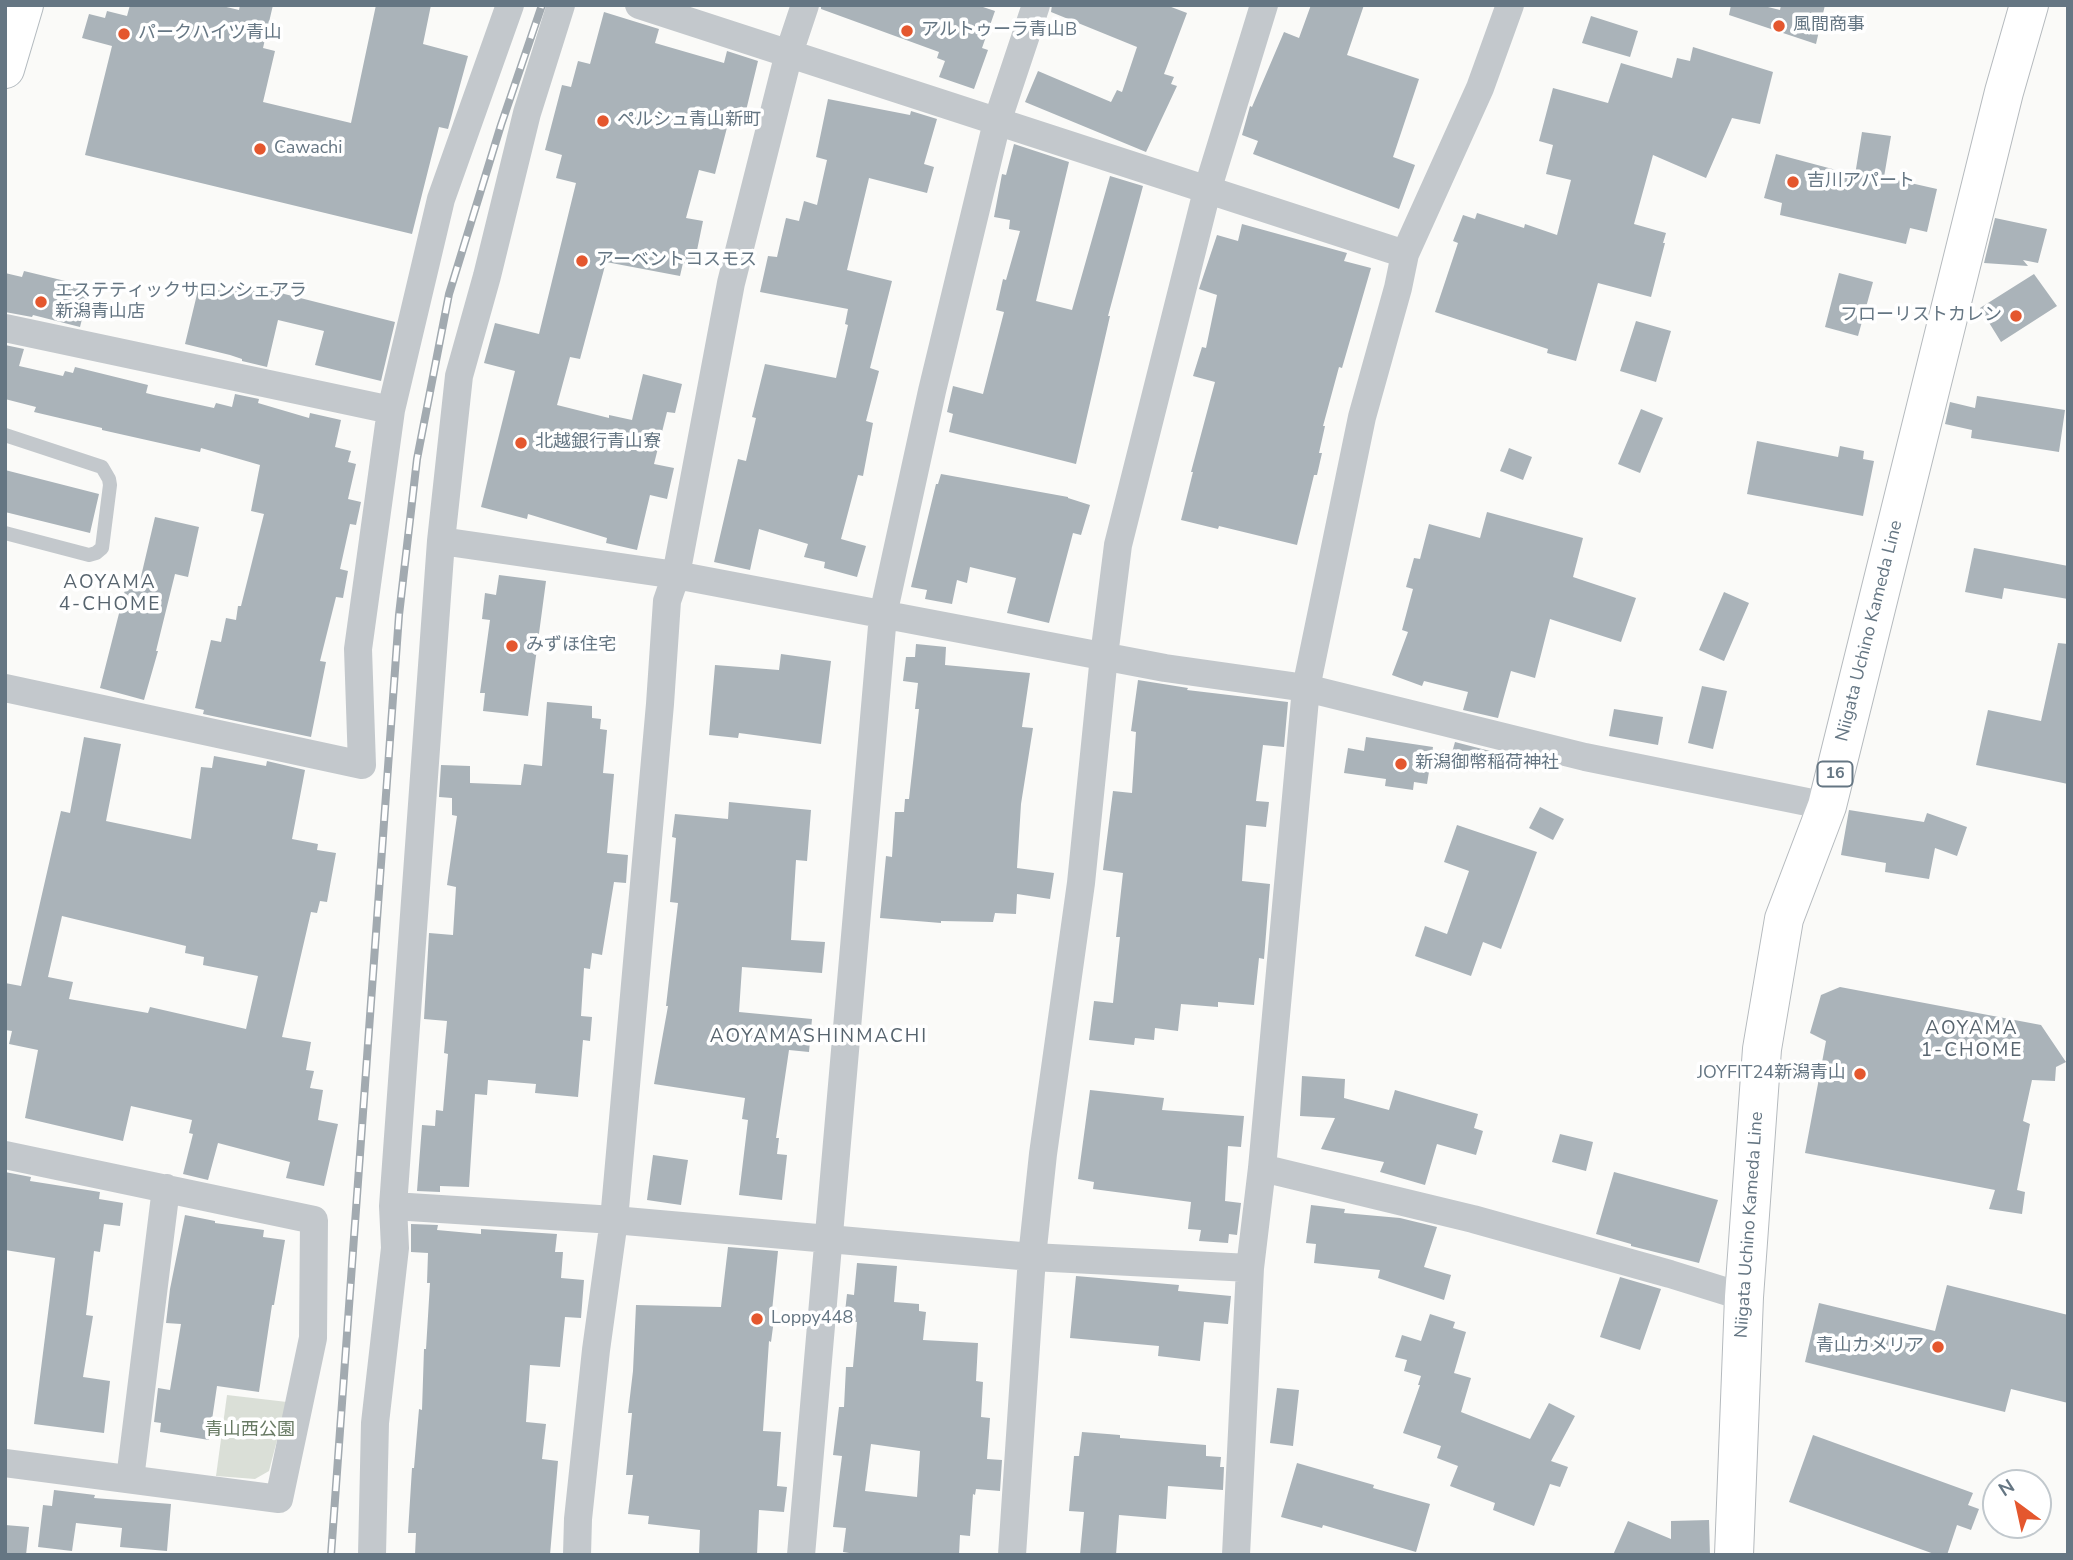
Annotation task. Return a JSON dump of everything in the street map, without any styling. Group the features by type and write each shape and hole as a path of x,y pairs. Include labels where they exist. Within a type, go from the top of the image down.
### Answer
{"main road":[{"path":"5,69 24,5"},
{"name":"Niigata Uchino Kameda Line","path":"1734,1555 1744,1297 1762,1049 1784,919 1827,806 2004,92 2029,5"}],"street":[{"path":"5,688 362,765 358,649 391,410 441,199 510,5"},
{"path":"372,1555 375,1423 395,1248 393,1206 441,541 459,376 527,113 561,5"},
{"path":"639,5 1405,254"},
{"path":"577,1555 578,1519 596,1350 614,1220 667,601 676,575 731,283 789,53 805,5"},
{"path":"801,1555 883,615 932,391 997,122 1036,5"},
{"path":"1012,1555 1032,1258 1043,1154 1081,883 1118,545 1207,191 1264,5"},
{"path":"1236,1555 1250,1268 1262,1168 1306,688 1363,417 1405,254 1479,88 1510,5"},
{"path":"5,327 391,410"},
{"path":"441,541 676,575 1165,668 1306,688 1585,757 1827,806"},
{"path":"5,1155 314,1220 313,1338 279,1499 5,1463"},
{"path":"1262,1168 1473,1219 1744,1297"},
{"path":"130,1479 166,1188"},
{"path":"393,1206 614,1220 1032,1258 1250,1268"}],"lane":[{"path":"5,435 102,467 110,485 102,548 96,553 89,555 5,533"}],"green space":[{"name":"青山西公園","path":"227,1395 287,1402 269,1471 255,1479 216,1476"}],"building":[{"path":"130,5 218,5 239,10 240,5 273,5 263,48 275,51 263,102 351,123 376,5 431,5 423,44 468,56 448,129 439,127 412,234 85,155 112,46 82,38 89,14 105,18 107,11 127,16"},
{"path":"821,5 977,5 995,11 982,48 988,50 974,89 939,77 945,61 937,58 939,52 821,9"},
{"path":"1052,5 1166,5 1187,13 1164,74 1174,77 1171,84 1177,86 1146,152 1025,102 1038,71 1111,102 1117,90 1122,92 1137,47 1051,12"},
{"path":"1311,5 1364,5 1347,55 1419,79 1393,157 1415,165 1399,209 1253,154 1258,141 1242,135 1250,106 1252,107 1284,32 1299,38"},
{"name":"風間商事","path":"1731,5 1760,5 1780,10 1781,5 1825,5 1816,44 1729,15"},
{"path":"604,12 659,29 655,43 724,63 727,51 758,61 744,119 730,116 715,174 699,170 686,218 703,221 694,265 683,263 680,276 606,262 580,359 570,357 557,405 609,418 609,415 632,420 643,374 682,384 675,413 667,412 654,464 674,468 667,499 650,495 637,550 606,543 607,538 528,514 527,519 481,507 515,371 484,363 495,323 539,334 576,183 556,178 562,155 545,150 562,85 571,87 578,61 590,64"},
{"path":"1591,16 1638,31 1630,57 1582,43"},
{"path":"1693,47 1773,72 1760,124 1732,118 1706,178 1653,155 1634,224 1666,233 1651,297 1598,283 1576,361 1547,353 1548,349 1435,312 1458,243 1453,241 1463,215 1475,219 1477,213 1524,228 1525,224 1557,235 1571,180 1546,174 1553,145 1539,141 1553,88 1608,103 1621,63 1672,78 1677,58 1690,61"},
{"path":"828,99 910,115 911,111 937,119 924,164 934,167 927,193 869,178 847,270 892,281 870,368 879,371 866,421 873,423 863,476 858,475 841,539 866,546 857,577 824,568 825,562 804,557 808,544 759,529 750,570 714,562 738,459 746,461 756,418 752,417 765,364 836,378 848,325 845,324 848,309 760,292 768,256 777,257 786,218 799,221 804,201 817,205 827,160 816,157"},
{"path":"1862,132 1891,136 1884,177 1937,189 1927,232 1910,228 1906,244 1780,215 1782,203 1764,198 1776,154 1855,175"},
{"path":"1014,144 1069,162 1036,301 1072,310 1110,176 1143,186 1108,316 1076,464 949,432 953,414 947,412 953,386 983,394 1004,312 996,310 1003,279 1006,280 1020,231 1009,229 1010,220 994,217 1002,174 1006,175"},
{"path":"1995,218 2047,229 2038,263 2023,260 2028,266 1984,263"},
{"path":"1242,224 1347,253 1344,261 1371,268 1323,426 1319,453 1322,453 1297,545 1219,526 1218,529 1181,520 1215,382 1193,376 1202,347 1206,348 1217,295 1199,289 1217,235 1238,241"},
{"path":"24,271 90,287 80,327 33,315 5,312 5,273 22,277"},
{"path":"1839,273 1873,282 1858,336 1825,327"},
{"path":"2034,274 2057,306 2001,342 1980,308"},
{"path":"237,282 395,322 381,381 315,365 324,331 278,320 267,367 185,344 199,286 235,294"},
{"path":"1636,321 1671,331 1656,382 1620,371"},
{"path":"5,345 24,349 19,366 63,376 65,371 73,373 75,367 148,385 146,393 214,408 216,403 232,407 235,394 259,399 258,403 309,418 310,413 341,420 335,447 351,451 348,462 356,464 348,499 361,502 356,525 350,524 340,569 348,571 343,598 336,597 320,661 326,662 311,737 203,714 204,710 195,708 211,640 221,642 226,618 236,620 238,606 241,606 264,514 251,511 260,465 201,448 200,452 102,430 34,412 36,407 5,399"},
{"path":"1977,396 2065,410 2059,452 1971,438 1972,430 1945,424 1950,402 1975,408"},
{"path":"1641,409 1663,418 1640,473 1618,464"},
{"path":"1757,441 1838,457 1840,446 1864,451 1863,459 1874,461 1863,516 1747,494"},
{"path":"1509,448 1532,457 1523,480 1500,471"},
{"path":"5,470 99,494 90,533 5,512"},
{"path":"941,474 1068,497 1090,505 1081,535 1073,533 1049,623 1007,613 1016,578 970,567 967,583 957,580 952,604 925,599 927,590 911,587 936,484"},
{"path":"1487,512 1583,538 1573,577 1636,598 1621,642 1550,619 1535,678 1511,671 1498,718 1463,710 1468,692 1424,681 1422,686 1392,675 1408,632 1402,630 1413,589 1406,587 1414,558 1420,559 1429,524 1480,538"},
{"path":"155,517 199,527 188,577 175,574 144,700 100,688 127,582 139,585"},
{"path":"1974,548 2068,566 2068,599 2004,588 2002,599 1965,592"},
{"name":"みずほ住宅","path":"499,575 546,581 528,716 483,711 485,693 480,693 490,620 482,619 485,593 496,595"},
{"path":"1724,592 1749,603 1724,661 1699,650"},
{"path":"2058,643 2068,644 2068,784 1976,765 1988,710 2041,721"},
{"path":"916,644 946,647 945,665 1030,673 1022,727 1033,728 1021,804 1017,868 1054,873 1050,899 1017,894 1016,914 995,913 993,922 941,923 880,918 886,856 892,857 895,812 904,812 905,799 909,799 919,709 915,709 918,683 903,681 906,657 915,657"},
{"path":"781,654 831,661 821,744 739,733 738,738 709,735 715,665 779,670"},
{"path":"1138,680 1188,688 1187,690 1288,702 1284,747 1263,745 1256,801 1269,802 1266,827 1246,825 1242,881 1270,884 1264,959 1259,958 1254,1005 1218,1002 1218,1007 1181,1004 1178,1031 1155,1028 1154,1040 1135,1038 1134,1045 1089,1040 1094,1001 1113,1003 1123,873 1103,870 1113,791 1132,793 1136,732 1131,731"},
{"path":"1702,686 1727,691 1713,749 1688,743"},
{"path":"547,702 592,706 592,718 601,719 600,729 607,730 603,773 614,774 607,853 628,855 626,883 614,882 602,955 592,953 590,969 584,968 581,1016 592,1017 590,1041 583,1040 578,1097 535,1093 536,1084 488,1080 487,1095 475,1094 469,1187 440,1186 440,1192 417,1191 422,1125 435,1126 436,1110 443,1111 448,1054 444,1053 447,1021 424,1019 429,933 453,935 456,887 447,885 457,816 452,815 452,798 439,797 441,765 470,766 470,783 521,785 524,764 542,766"},
{"path":"1614,709 1663,717 1658,745 1609,736"},
{"path":"84,737 121,744 106,821 191,839 201,767 212,768 214,756 266,766 267,761 305,770 292,839 318,844 317,850 336,853 327,902 320,901 317,913 311,912 282,1037 311,1042 306,1070 314,1071 310,1088 323,1090 318,1120 338,1124 324,1186 286,1178 290,1162 218,1143 208,1180 183,1174 193,1134 189,1133 192,1120 131,1106 123,1141 25,1118 38,1050 9,1044 12,1031 5,1030 5,983 21,986 61,811 70,813","holes":["62,916 186,946 185,953 204,957 203,965 258,976 246,1029 150,1007 148,1013 69,999 73,982 48,977"]},
{"path":"1366,737 1433,747 1427,784 1414,782 1413,790 1385,786 1386,779 1344,773 1348,748 1364,751"},
{"path":"1455,742 1490,751 1487,761 1451,756"},
{"path":"729,802 811,810 807,861 796,860 791,940 825,942 822,973 742,967 739,1012 812,1019 809,1052 789,1050 776,1138 779,1138 777,1154 787,1155 782,1200 739,1195 748,1120 742,1119 745,1098 654,1084 668,1006 678,903 670,902 676,838 672,837 675,814 728,819"},
{"path":"1540,807 1564,819 1553,840 1529,828"},
{"path":"1849,810 1924,822 1927,813 1967,827 1957,856 1935,848 1929,879 1885,872 1886,863 1841,855"},
{"path":"1457,825 1537,852 1501,949 1483,942 1471,976 1415,956 1425,926 1447,934 1469,871 1444,862"},
{"path":"1840,987 2041,1025 2066,1062 2056,1067 2055,1081 2032,1080 2023,1121 2030,1124 2017,1190 2025,1192 2022,1214 1989,1209 1995,1190 1805,1153 1826,1041 1810,1033 1821,995"},
{"path":"1302,1076 1345,1079 1344,1098 1389,1110 1395,1090 1478,1114 1474,1128 1483,1131 1476,1155 1437,1144 1425,1185 1380,1172 1384,1162 1321,1149 1335,1118 1300,1116"},
{"path":"1090,1090 1164,1098 1162,1110 1244,1116 1241,1147 1228,1146 1225,1201 1241,1203 1237,1235 1229,1234 1228,1243 1199,1241 1201,1230 1188,1229 1191,1202 1093,1189 1094,1182 1078,1179"},
{"path":"1560,1134 1593,1142 1586,1171 1552,1162"},
{"path":"653,1155 688,1160 681,1205 647,1200"},
{"path":"5,1172 31,1177 30,1181 100,1192 99,1199 123,1203 120,1226 104,1224 100,1252 94,1251 86,1315 93,1316 83,1377 110,1381 104,1433 34,1424 55,1258 5,1250"},
{"path":"1614,1172 1718,1200 1699,1263 1596,1234"},
{"path":"1311,1205 1345,1209 1344,1213 1400,1218 1437,1227 1424,1267 1451,1275 1444,1300 1378,1278 1380,1270 1314,1263 1316,1244 1306,1243"},
{"path":"185,1215 215,1223 264,1230 263,1237 285,1240 259,1392 217,1386 209,1440 160,1432 161,1423 154,1422 158,1388 170,1390 181,1324 166,1323"},
{"path":"411,1224 438,1225 437,1230 481,1234 481,1229 557,1234 555,1252 563,1252 561,1278 584,1280 581,1318 565,1317 560,1367 530,1365 526,1422 546,1424 542,1459 558,1461 550,1555 415,1555 416,1533 408,1533 412,1468 419,1409 422,1410 430,1283 427,1283 428,1253 411,1252"},
{"path":"728,1247 778,1251 763,1431 781,1432 777,1486 787,1487 784,1512 759,1510 757,1555 699,1555 700,1530 648,1524 649,1516 628,1514 633,1475 626,1475 632,1413 628,1413 636,1305 721,1307"},
{"path":"857,1263 897,1266 894,1302 919,1304 919,1311 926,1312 923,1340 978,1343 976,1381 983,1382 981,1417 990,1418 987,1459 1002,1460 1000,1491 976,1489 975,1495 973,1494 970,1536 960,1535 959,1555 862,1555 843,1552 846,1528 833,1527 842,1456 833,1455 839,1407 844,1407 846,1367 853,1367 857,1322 844,1321 847,1294 854,1295","holes":["871,1444 920,1451 917,1497 865,1491"]},
{"path":"1076,1276 1179,1285 1178,1291 1231,1296 1228,1324 1204,1322 1200,1361 1158,1356 1159,1346 1070,1338"},
{"path":"1620,1277 1661,1289 1640,1350 1600,1337"},
{"name":"青山カメリア","path":"1947,1285 2068,1315 2068,1403 2011,1389 2005,1412 1805,1362 1819,1303 1935,1331"},
{"path":"1430,1314 1455,1322 1453,1328 1466,1332 1454,1373 1471,1378 1461,1412 1530,1439 1549,1403 1575,1416 1551,1461 1568,1467 1560,1487 1550,1484 1534,1526 1493,1510 1495,1503 1450,1486 1458,1466 1437,1458 1441,1446 1403,1433 1421,1376 1404,1371 1407,1360 1395,1357 1402,1335 1421,1341"},
{"path":"1277,1388 1299,1390 1293,1446 1270,1443"},
{"path":"1082,1432 1206,1445 1206,1456 1221,1457 1220,1467 1224,1467 1223,1490 1168,1486 1166,1519 1119,1515 1116,1555 1080,1555 1084,1512 1069,1511 1074,1456 1079,1456"},
{"path":"1813,1435 1973,1493 1968,1505 1979,1509 1971,1530 1957,1525 1947,1555 1937,1555 1789,1502"},
{"path":"1297,1463 1430,1504 1416,1552 1323,1525 1322,1528 1281,1517"},
{"path":"54,1490 95,1495 94,1498 171,1504 167,1551 120,1547 122,1528 76,1523 72,1551 38,1547 43,1505 52,1506"},
{"path":"1709,1520 1710,1555 1613,1555 1628,1521 1671,1539 1671,1521"},
{"path":"5,1525 29,1527 26,1555 5,1555"}],"railway":[{"path":"331,1555 399,615 417,459 449,294 501,125 542,5"}],"place":[{"name":"風間商事","path":"1779,26"},
{"name":"アルトゥーラ青山B","path":"907,31"},
{"name":"パークハイツ青山","path":"124,34"},
{"name":"ペルシュ青山新町","path":"603,121"},
{"name":"Cawachi","path":"260,149"},
{"name":"吉川アパート","path":"1793,182"},
{"name":"アーベントコスモス","path":"582,261"},
{"name":"エステティックサロンシェアラ 新潟青山店","path":"41,302"},
{"name":"フローリストカレン","path":"2016,316"},
{"name":"北越銀行青山寮","path":"521,443"},
{"name":"みずほ住宅","path":"512,646"},
{"name":"新潟御幣稲荷神社","path":"1401,764"},
{"name":"JOYFIT24新潟青山","path":"1860,1074"},
{"name":"Loppy448","path":"757,1319"},
{"name":"青山カメリア","path":"1938,1347"}],"district":[{"name":"AOYAMA 4-CHOME","path":"110,594"},
{"name":"AOYAMASHINMACHI","path":"819,1037"},
{"name":"AOYAMA 1-CHOME","path":"1972,1040"}]}
